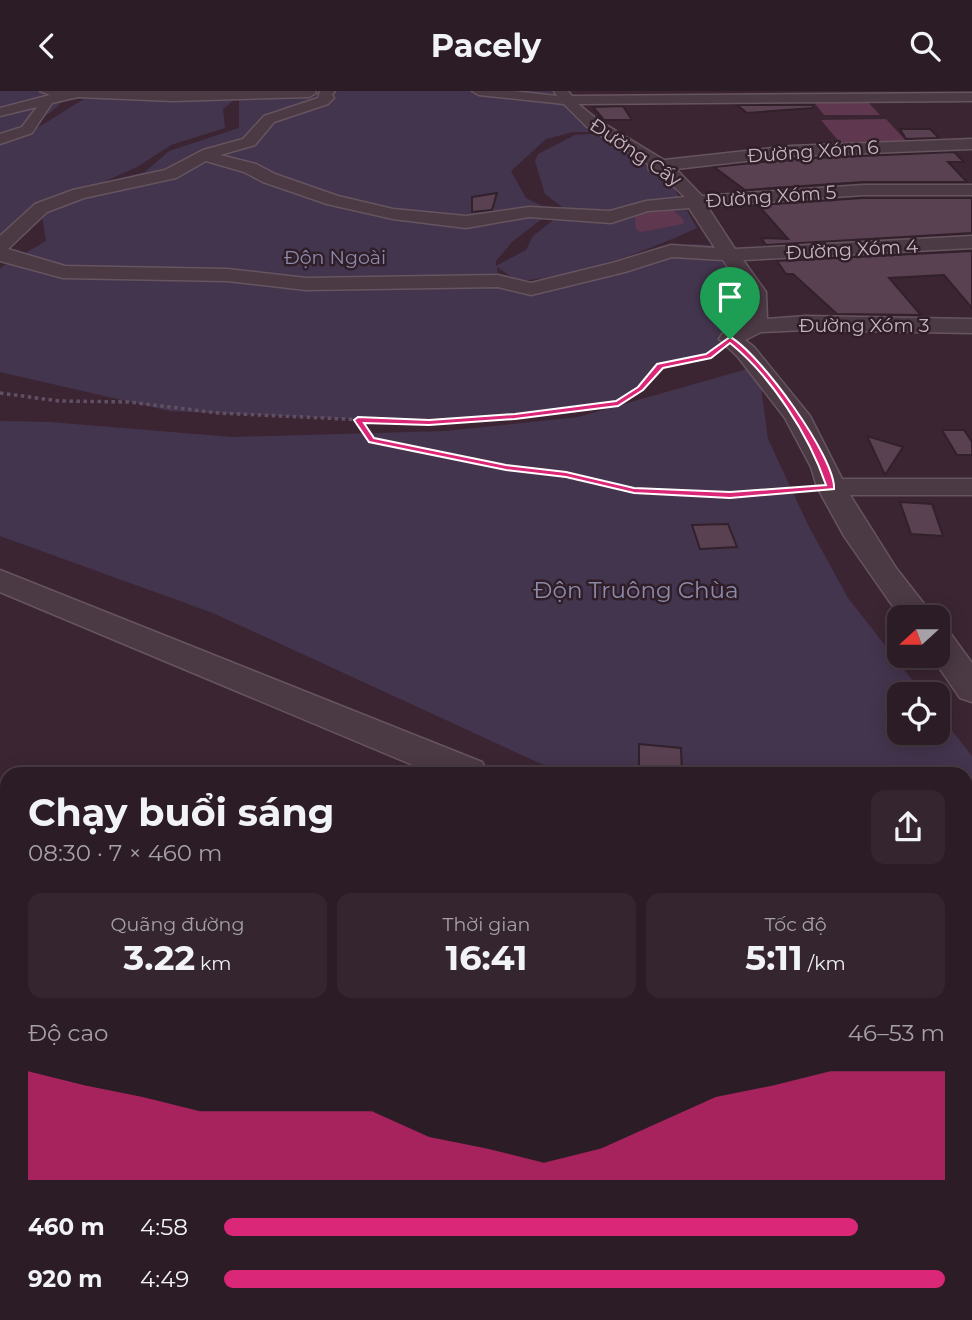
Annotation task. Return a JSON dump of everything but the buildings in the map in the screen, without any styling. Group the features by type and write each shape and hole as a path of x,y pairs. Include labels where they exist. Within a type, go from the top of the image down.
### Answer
{"street":[{"path":"0,111 48,95 76,93 228,97 329,91"},
{"path":"0,246 41,208 109,186 163,176 206,156 252,140 254,134 269,119 323,101 327,98 324,95 329,91"},
{"path":"480,91 563,95 972,97"},
{"path":"0,139 27,130 31,122 45,109 48,95"},
{"name":"Đường Cấy","path":"563,95 583,116 691,190 699,202 701,215 756,292 756,326"},
{"path":"933,95 954,114"},
{"name":"Đường Xóm 6","path":"657,165 791,151 972,145"},
{"name":"Đường Xóm 5","path":"206,156 250,168 269,178 333,200 393,214 466,222 529,212 611,217 646,206 863,190 972,190"},
{"name":"Đường Xóm 4","path":"0,253 15,262 44,264 63,272 192,277 227,275 306,284 498,281 531,289 618,268 671,251 732,255 972,242"},
{"name":"Đường Xóm 3","path":"756,326 806,323 972,326"},
{"path":"756,326 730,339 746,352 784,397 824,467 831,487 885,575 909,605"},
{"path":"831,487 972,487"},
{"path":"0,580 453,767"},
{"path":"950,659 972,689"}],"path":[{"path":"0,393 59,401 129,402 218,413 358,420 429,423 515,417 618,403 640,389 660,366 708,356 730,339"},
{"path":"358,420 372,440 634,490 730,495 831,487"}],"green space":[{"path":"0,91 74,91 40,120 0,137"},
{"name":"Độn Ngoài","path":"100,91 561,91 607,132 573,132 546,139 511,171 526,198 552,211 512,242 496,261 496,266 526,250 533,236 566,210 545,194 535,161 538,154 575,135 608,133 668,178 697,228 632,255 561,275 517,281 497,267 498,281 532,289 618,268 692,244 722,246 756,292 756,326 730,339 708,356 660,366 640,389 618,403 457,424 170,411 0,372 0,268 46,241 42,215 0,245 0,145 27,134","holes":["239,96 239,128 169,151 145,172 99,184 137,167 171,145 225,128 223,109"]},
{"name":"Độn Truông Chùa","path":"758,366 768,439 808,525 848,598 887,648 887,669 904,669 914,682 887,682 887,745 950,745 950,728 972,756 972,767 548,767 213,613 0,536 0,421 50,422 232,437 446,431 578,417"}],"shaded area":[{"path":"813,101 867,101 880,115 824,115"},
{"path":"886,119 908,143 842,145 821,120"},
{"path":"672,209 684,220 683,224 641,232 636,229 635,217 640,211"}],"route":[{"path":"730,339 746,352 797,416 824,467 831,487 730,495 634,490 566,475 421,452 372,440 358,420 429,423 515,417 618,403 640,389 660,366 708,356 730,339"}]}
